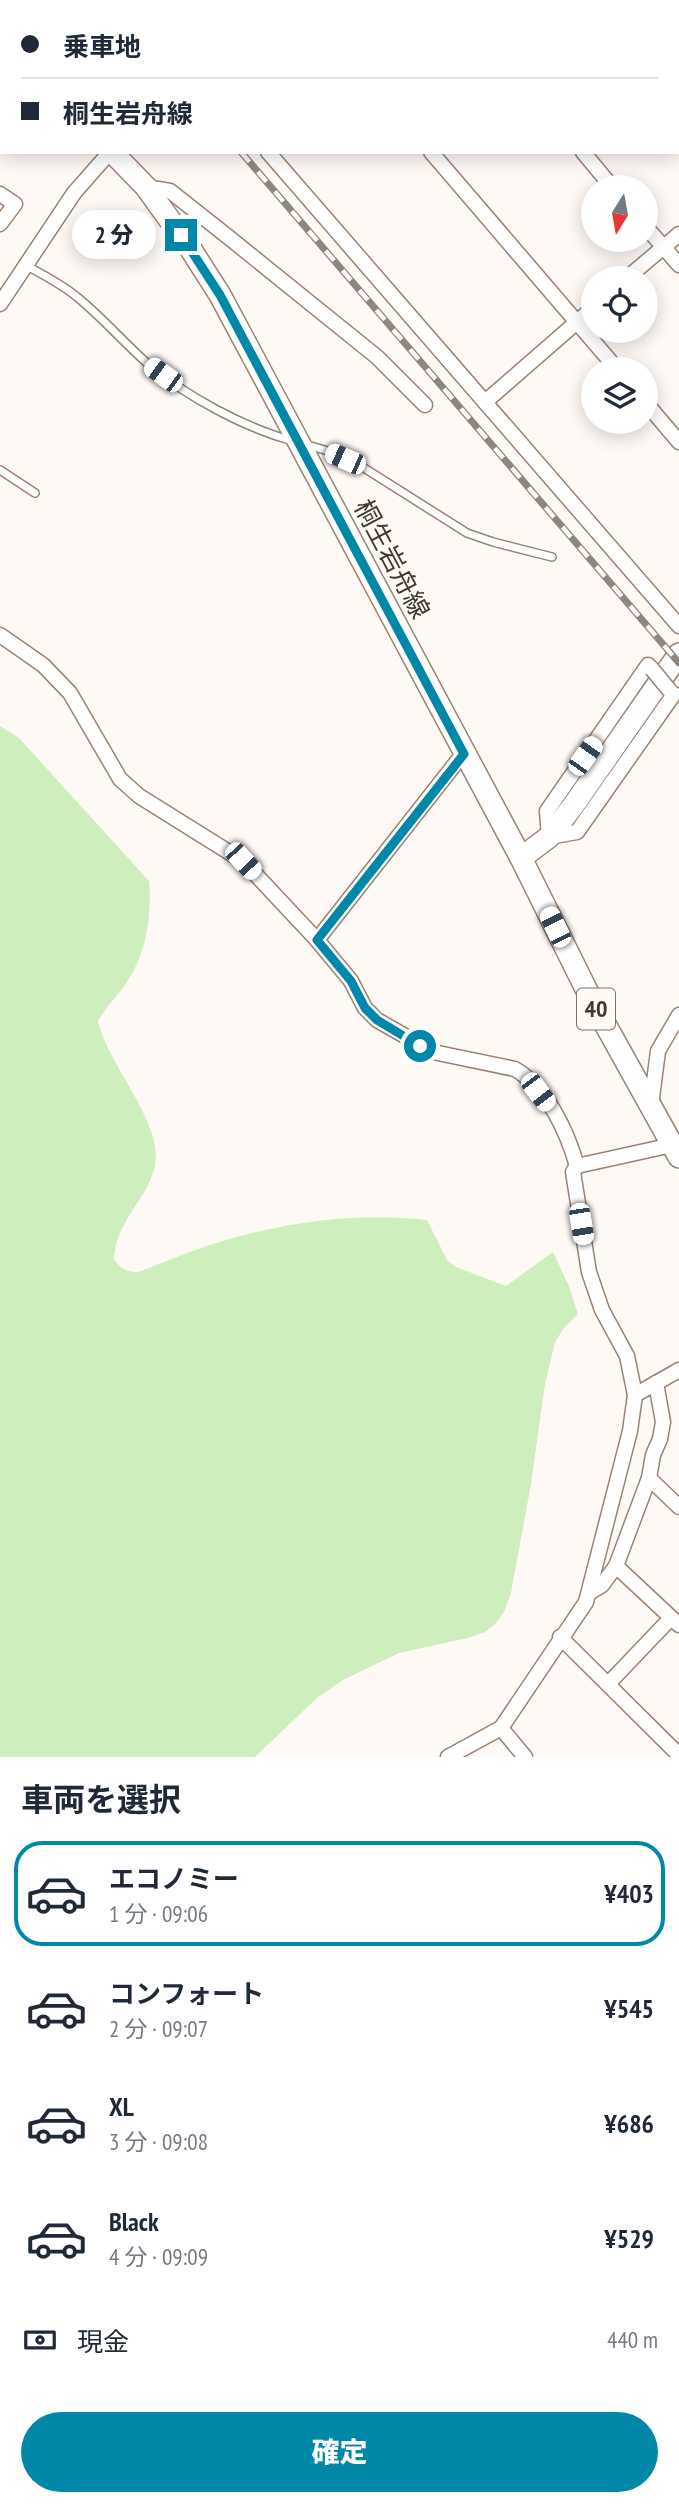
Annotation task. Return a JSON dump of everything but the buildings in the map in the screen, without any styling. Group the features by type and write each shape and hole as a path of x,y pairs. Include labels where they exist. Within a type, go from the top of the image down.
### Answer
{"main road":[{"name":"桐生岩舟線","path":"113,154 146,187 220,295 520,858"},
{"path":"520,858 549,836 573,806 679,654"},
{"name":"40","path":"520,858 590,997 676,1151"}],"street":[{"path":"0,304 74,193 109,154"},
{"path":"270,154 679,624"},
{"path":"433,154 607,357"},
{"path":"585,154 602,175"},
{"path":"146,187 170,191 377,357 425,405"},
{"path":"0,194 15,204 0,224"},
{"path":"641,266 679,234"},
{"path":"658,241 679,265"},
{"path":"485,402 581,318"},
{"path":"658,417 679,442"},
{"path":"0,635 43,665 70,693 120,779 139,796 243,861 317,940 351,981 365,1008 377,1020 433,1052 515,1069 526,1076 563,1125 577,1166"},
{"path":"648,665 674,695 577,832 549,836 547,811 648,665"},
{"path":"317,940 464,754"},
{"path":"651,1107 657,1051 679,1015"},
{"path":"448,1757 501,1728 586,1602 625,1452 635,1395 627,1356 602,1310 589,1272 573,1172 577,1166 676,1151"},
{"path":"635,1395 679,1370"},
{"path":"589,1594 602,1585 616,1566 649,1478 663,1422 656,1382"},
{"path":"649,1478 679,1507"},
{"path":"608,1684 675,1622 616,1566"},
{"path":"560,1637 679,1755"},
{"path":"501,1728 525,1757"}],"lane":[{"path":"27,266 77,296 149,365 221,411 275,436 328,451 361,466 467,533 552,557"},
{"path":"0,470 34,492"}],"green space":[{"path":"0,726 19,738 149,881 149,918 141,955 126,983 98,1021 103,1038 143,1113 156,1149 155,1166 146,1190 120,1233 116,1245 114,1259 119,1265 127,1271 138,1272 219,1242 322,1220 374,1217 427,1220 447,1260 456,1267 506,1286 553,1252 569,1286 578,1314 555,1342 545,1384 531,1484 511,1593 504,1612 496,1623 485,1632 468,1638 399,1653 343,1680 317,1698 255,1757 0,1757"}],"railway":[{"path":"243,154 679,663"}],"route":[{"path":"181,235 220,295 464,754 317,940 351,981 365,1008 377,1020 420,1046"}]}
